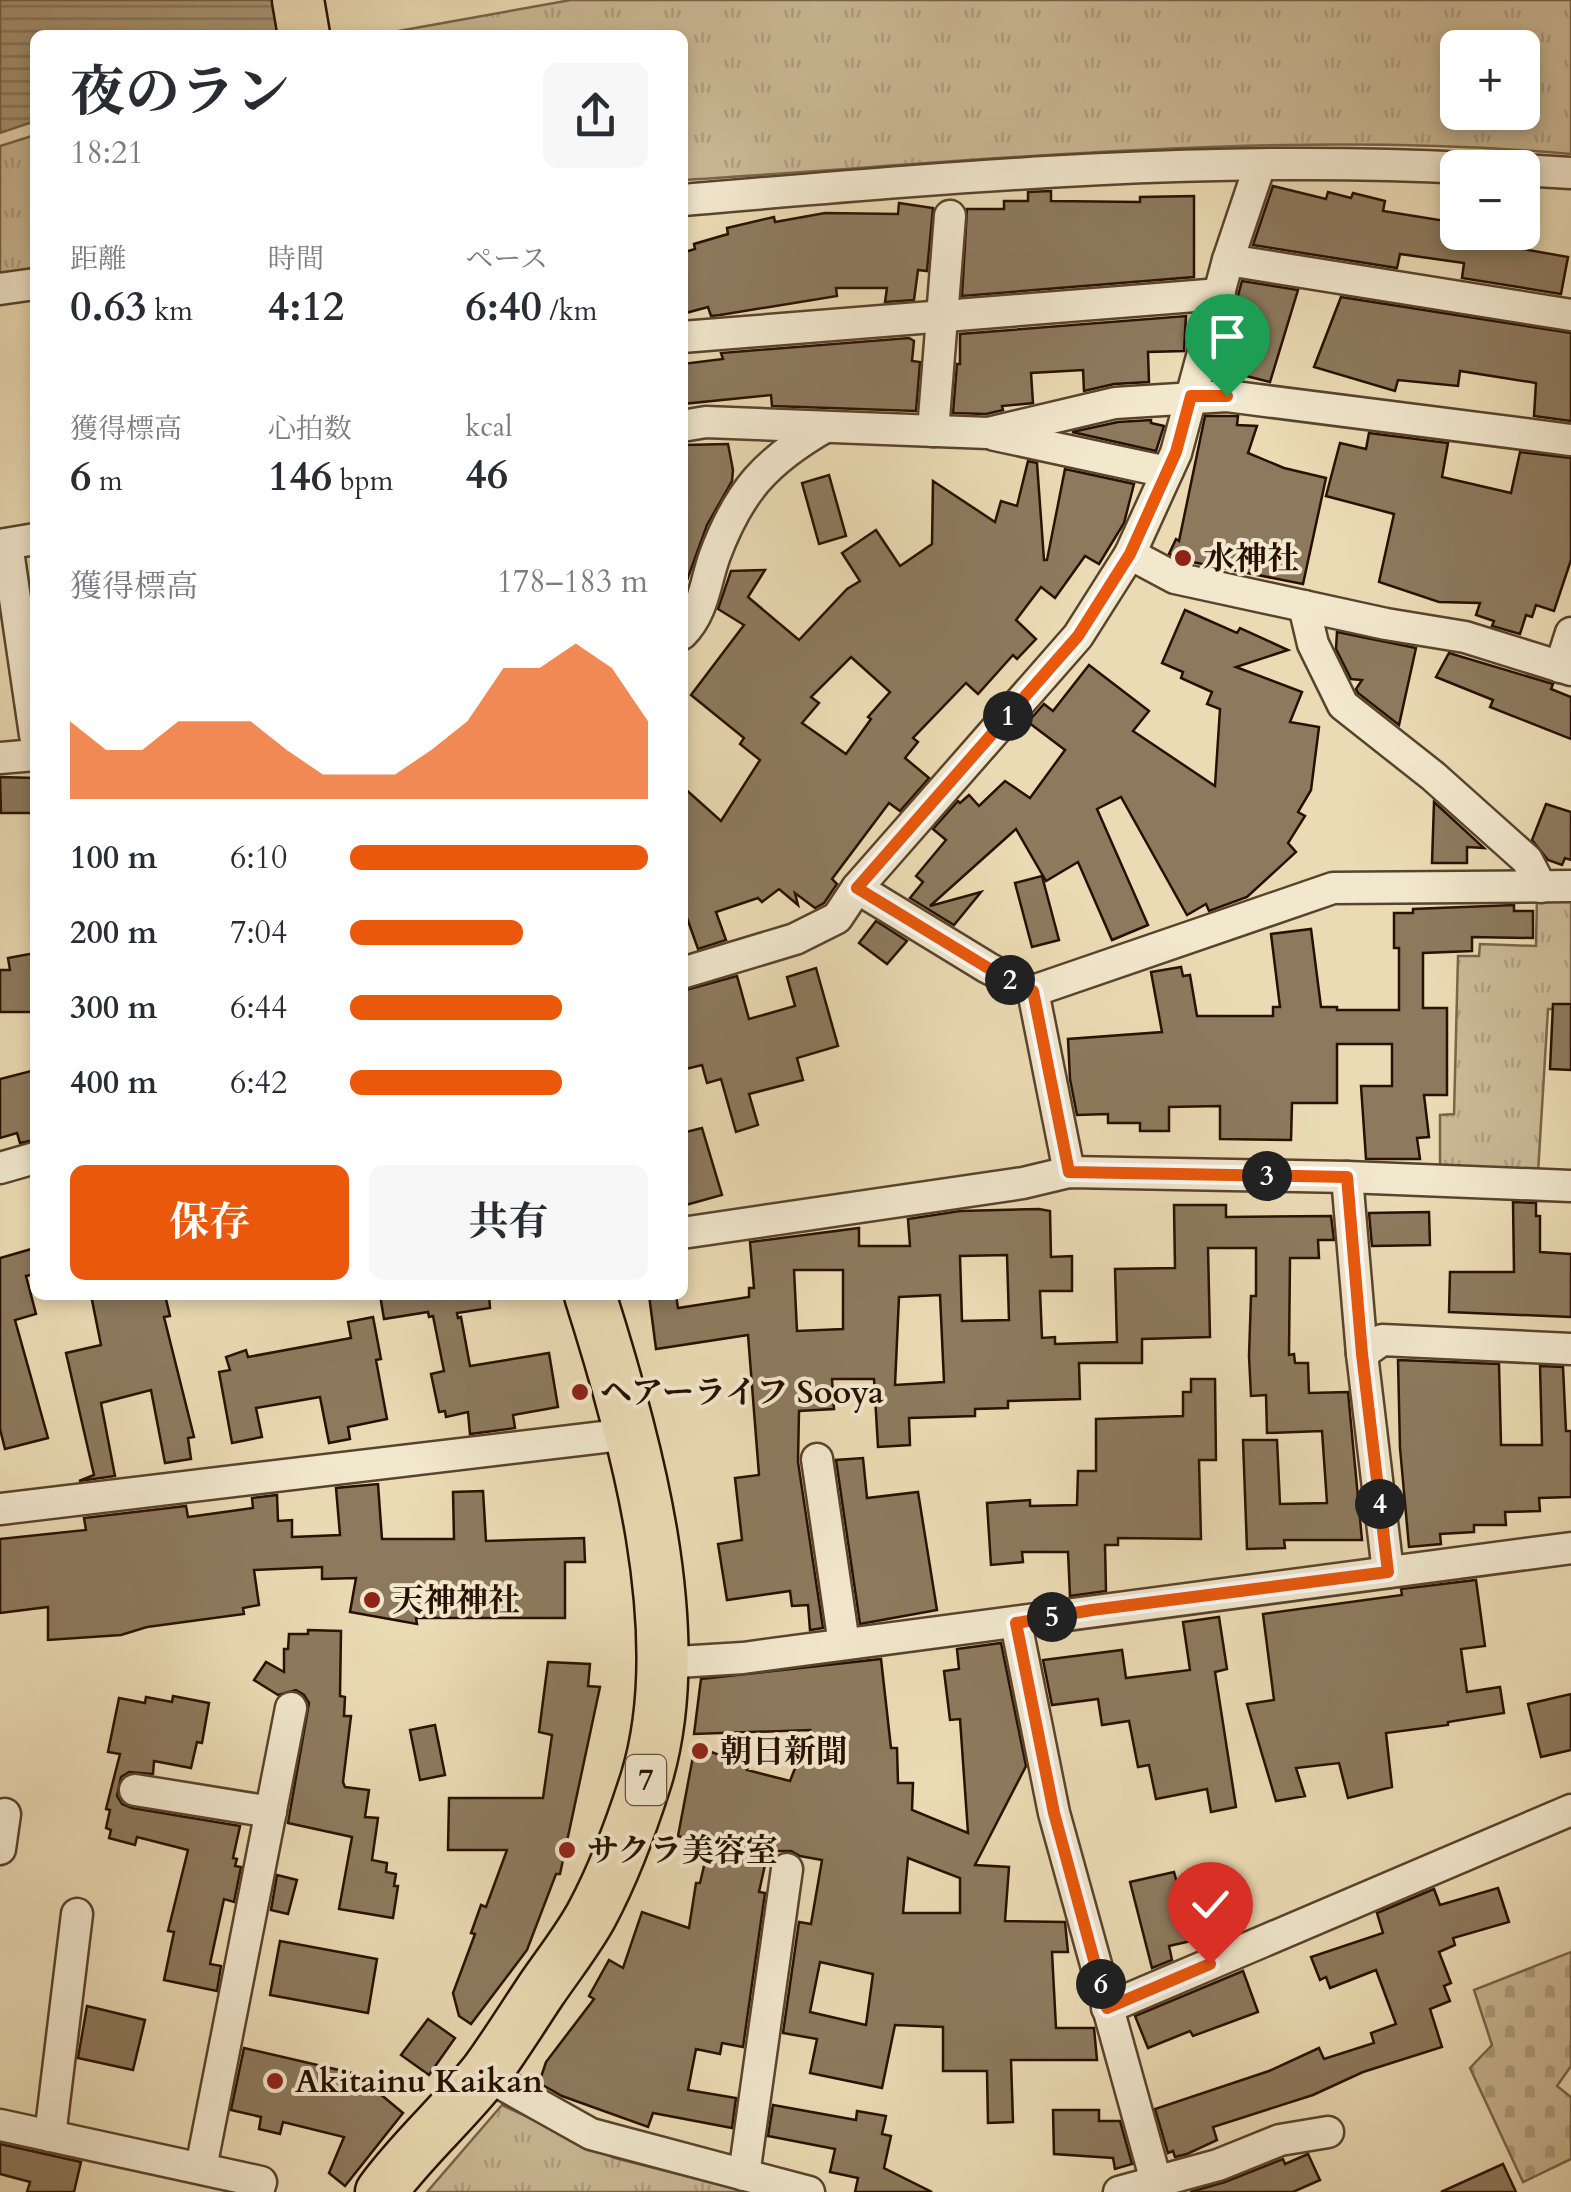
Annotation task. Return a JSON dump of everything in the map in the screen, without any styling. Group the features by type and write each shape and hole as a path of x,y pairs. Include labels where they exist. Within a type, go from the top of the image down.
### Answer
{"highway":[{"path":"298,0 303,30"},
{"name":"7","path":"381,2192 406,2158 484,2074 592,1914 646,1778 658,1716 661,1663 655,1563 644,1491 591,1300"}],"street":[{"path":"688,971 796,939 837,918 857,888 1078,636 1130,554 1167,472 1260,164"},
{"path":"688,200 1040,174 1260,164 1440,167"},
{"path":"1540,171 1571,173"},
{"path":"933,431 950,216"},
{"path":"1228,260 1571,316"},
{"path":"0,289 30,285"},
{"path":"688,337 1220,294"},
{"path":"988,433 1115,403 1227,396 1571,440"},
{"path":"688,425 706,422 988,433 1167,472"},
{"path":"688,628 696,621 714,556 740,498 784,450 824,427"},
{"path":"14,543 12,672 30,721"},
{"path":"1130,554 1174,578 1465,637 1566,668 1571,633"},
{"path":"1304,606 1313,644 1343,706 1433,776 1556,886"},
{"path":"0,758 30,755"},
{"path":"857,888 1033,991 1333,888 1556,886"},
{"path":"1033,991 1069,1172"},
{"path":"0,1168 30,1159"},
{"path":"688,1233 1023,1183 1069,1172 1571,1186"},
{"path":"1347,1177 1362,1354 1388,1572"},
{"path":"1362,1354 1382,1340 1571,1350"},
{"path":"0,1509 629,1434"},
{"path":"817,1459 844,1644"},
{"path":"661,1663 743,1658 1571,1548"},
{"path":"1016,1623 1054,1813 1158,2187"},
{"path":"201,2168 291,1708"},
{"path":"135,1790 271,1812"},
{"path":"1107,2008 1571,1810"},
{"path":"0,1848 5,1814"},
{"path":"744,2175 787,1868"},
{"path":"50,2136 77,1914"},
{"path":"484,2074 591,2134 810,2192"},
{"path":"0,2125 201,2168 267,2188"},
{"path":"1119,2192 1158,2187 1280,2140 1328,2132"}],"green space":[{"path":"571,0 1571,0 1571,154 1350,145 1127,150 688,180 688,30 404,30"},
{"path":"30,137 30,271 0,276 0,146"},
{"path":"1537,896 1571,896 1571,1009 1548,1009 1538,1173 1440,1171 1440,1115 1454,1114 1458,956 1479,956 1480,944 1536,946"},
{"path":"1571,1952 1571,2066 1557,2086 1571,2097 1571,2159 1523,2182 1470,2068 1492,2045 1474,1990"},
{"path":"502,2105 615,2158 749,2192 427,2192"}],"shaded area":[{"path":"0,0 311,0 282,30 30,30 30,123 0,133"}],"building":[{"path":"1273,186 1326,199 1328,192 1351,198 1353,193 1385,201 1383,211 1440,220 1440,250 1528,250 1568,257 1561,294 1462,278 1464,263 1400,254 1397,268 1253,245"},
{"path":"1051,191 1051,201 1140,202 1140,197 1194,196 1194,277 962,296 967,209 1004,209 1004,201 1028,201 1028,192"},
{"path":"899,203 933,208 927,271 918,270 914,300 885,302 887,288 836,288 837,296 711,316 708,307 688,312 688,251 695,249 694,244 728,234 727,228 774,217 775,222 825,213 898,214"},
{"path":"1242,281 1298,290 1270,382 1218,369"},
{"path":"1341,297 1571,333 1571,421 1534,416 1536,383 1460,371 1458,386 1398,380 1395,391 1314,367"},
{"path":"1186,316 1184,351 1148,352 1149,382 1084,391 1083,370 1031,373 1033,403 1002,406 1003,410 986,414 953,413 960,334"},
{"path":"909,338 914,341 912,361 920,362 916,411 772,406 771,395 688,403 688,363 723,359 721,353"},
{"path":"1205,416 1238,416 1237,425 1257,426 1248,453 1284,468 1326,478 1303,584 1182,560 1169,554 1176,539 1179,541"},
{"path":"1151,420 1164,426 1156,451 1072,432 1118,422"},
{"path":"1369,433 1448,443 1442,477 1511,493 1520,452 1571,458 1571,560 1554,611 1536,605 1532,617 1526,615 1520,634 1492,626 1494,621 1476,615 1480,603 1439,602 1379,582 1394,514 1326,496 1340,443 1366,449"},
{"path":"728,444 732,481 707,525 688,577 688,445"},
{"path":"1028,461 1037,463 1047,560 1065,469 1134,484 1124,523 1099,564 1085,556 1055,598 1041,587 1016,620 1036,639 1017,659 1013,655 978,694 966,683 913,738 918,742 905,758 929,778 900,811 889,803 832,879 837,884 824,903 815,908 795,893 798,905 779,889 762,902 758,898 716,912 726,940 698,949 688,921 688,791 721,821 760,760 740,744 744,738 691,695 744,625 718,609 731,571 765,570 748,597 799,640 847,589 860,581 842,553 876,530 900,566 932,544 933,481 995,522 1001,501 1017,506","holes":["851,657 890,692 868,717 871,719 846,754 802,723 819,703 811,697"]},
{"path":"829,475 846,536 819,544 802,483"},
{"path":"1185,610 1237,633 1240,628 1288,650 1236,667 1302,692 1290,722 1319,727 1311,790 1298,812 1305,816 1288,843 1296,852 1247,897 1209,911 1206,904 1187,915 1121,797 1097,809 1148,925 1112,940 1078,862 1046,881 1016,829 930,906 981,892 954,925 910,898 923,882 916,876 946,840 933,829 958,801 969,795 979,806 1005,781 1030,798 1065,750 1028,722 1044,704 1053,711 1089,665 1149,711 1133,731 1215,786 1220,709 1207,704 1212,692 1181,678 1183,672 1162,663"},
{"path":"1337,632 1416,648 1399,725 1358,693 1356,689 1362,680 1351,679 1336,649"},
{"path":"1449,653 1553,684 1551,689 1571,697 1571,739 1490,707 1493,700 1436,677"},
{"path":"0,777 30,778 30,813 1,813"},
{"path":"1434,802 1484,848 1467,847 1467,863 1432,863"},
{"path":"1546,804 1571,812 1571,860 1565,858 1562,865 1548,860 1532,840"},
{"path":"1042,876 1059,940 1032,947 1015,883"},
{"path":"1514,905 1514,911 1533,911 1533,938 1472,937 1472,951 1423,953 1423,1008 1447,1008 1447,1095 1424,1095 1429,1137 1417,1138 1420,1159 1366,1159 1361,1086 1392,1086 1392,1044 1337,1044 1337,1103 1292,1103 1291,1140 1220,1139 1220,1106 1169,1107 1169,1131 1140,1131 1140,1123 1108,1123 1108,1114 1077,1115 1068,1039 1162,1032 1151,972 1181,967 1183,976 1190,975 1197,1016 1273,1016 1273,1007 1280,1007 1271,934 1311,929 1321,1007 1399,1010 1399,948 1394,948 1394,913"},
{"path":"876,921 907,941 887,964 859,943"},
{"path":"30,954 30,1012 0,1012 0,970 10,970 8,958"},
{"path":"816,968 838,1046 797,1058 803,1080 749,1094 758,1125 736,1132 721,1079 707,1083 702,1065 688,1068 688,989 737,976 749,1019 795,1006 787,977"},
{"path":"1553,1004 1571,1004 1571,1070 1550,1069"},
{"path":"30,1071 30,1141 20,1143 17,1133 0,1138 0,1079"},
{"path":"702,1128 722,1195 688,1204 688,1132"},
{"path":"1513,1202 1536,1203 1540,1252 1571,1254 1571,1317 1449,1312 1450,1272 1514,1272"},
{"path":"1174,1205 1226,1205 1226,1217 1331,1216 1334,1240 1318,1240 1319,1258 1290,1258 1289,1355 1294,1354 1295,1363 1308,1363 1309,1393 1348,1392 1362,1540 1284,1540 1285,1548 1247,1549 1243,1440 1277,1440 1280,1504 1327,1503 1322,1431 1267,1433 1266,1395 1251,1396 1251,1296 1256,1296 1256,1248 1208,1248 1210,1337 1142,1339 1142,1363 1079,1363 1080,1399 1008,1401 1008,1408 975,1409 975,1416 909,1418 910,1445 878,1447 874,1379 832,1379 834,1409 799,1411 798,1462 823,1628 810,1630 808,1605 792,1606 790,1591 727,1600 718,1544 742,1540 735,1478 759,1475 748,1335 656,1349 650,1300 677,1300 678,1308 749,1297 749,1288 754,1288 750,1242 859,1228 859,1246 910,1246 908,1219 960,1211 1039,1209 1050,1211 1051,1257 1072,1256 1072,1291 1040,1291 1042,1338 1055,1337 1055,1344 1117,1342 1115,1269 1175,1268","holes":["1007,1255 1009,1320 962,1321 960,1256","794,1270 843,1270 843,1329 797,1331","940,1295 944,1382 895,1385 899,1297"]},
{"path":"1429,1212 1430,1245 1372,1246 1369,1213"},
{"path":"30,1249 30,1275 26,1276 36,1314 15,1320 48,1438 5,1449 0,1429 0,1258"},
{"path":"92,1300 166,1300 170,1316 164,1317 194,1437 188,1438 191,1459 165,1463 151,1390 101,1403 115,1476 79,1481 94,1475 66,1353 101,1345"},
{"path":"381,1300 489,1300 490,1308 457,1313 470,1366 549,1353 558,1407 513,1415 515,1428 470,1434 468,1412 446,1417 445,1411 439,1412 431,1374 444,1371 433,1316 429,1317 428,1312 384,1319"},
{"path":"373,1317 387,1419 348,1427 350,1439 329,1443 320,1397 256,1408 262,1437 232,1443 219,1372 230,1370 226,1357 246,1350 248,1357 351,1338 348,1322"},
{"path":"1398,1360 1499,1364 1501,1445 1542,1445 1540,1366 1563,1367 1566,1431 1571,1431 1571,1497 1539,1498 1540,1511 1505,1512 1506,1525 1474,1525 1474,1532 1440,1534 1441,1544 1409,1547 1400,1448"},
{"path":"1191,1379 1215,1379 1216,1460 1199,1460 1201,1539 1118,1538 1118,1545 1105,1545 1106,1591 1070,1596 1068,1552 1022,1552 1023,1562 991,1565 987,1503 1030,1500 1030,1506 1077,1505 1078,1471 1096,1471 1096,1419 1183,1416 1183,1392 1191,1392"},
{"path":"863,1458 867,1498 918,1492 937,1610 860,1624 836,1460"},
{"path":"378,1484 382,1539 454,1539 453,1492 483,1491 486,1541 584,1538 585,1562 565,1562 565,1618 416,1618 417,1624 350,1612 356,1578 322,1579 322,1567 254,1570 259,1605 243,1608 244,1614 147,1627 121,1635 48,1640 48,1607 0,1613 0,1539 86,1530 84,1518 186,1506 188,1517 253,1508 252,1498 277,1495 278,1521 292,1520 292,1537 340,1535 336,1488"},
{"path":"1476,1580 1485,1646 1461,1649 1467,1692 1500,1687 1504,1713 1386,1733 1392,1787 1348,1798 1339,1763 1296,1768 1305,1796 1276,1801 1247,1704 1274,1700 1263,1614 1402,1595 1401,1589"},
{"path":"1219,1617 1227,1669 1215,1672 1236,1807 1211,1812 1207,1789 1156,1799 1149,1765 1138,1767 1129,1721 1102,1725 1098,1699 1052,1705 1043,1660 1122,1650 1126,1678 1190,1670 1183,1622"},
{"path":"308,1630 341,1631 340,1696 345,1697 344,1716 351,1716 343,1782 345,1787 369,1790 365,1817 378,1818 372,1860 387,1863 386,1872 396,1874 393,1918 339,1909 352,1837 288,1823 309,1703 296,1690 278,1695 254,1680 266,1662 284,1672 284,1649 288,1649 289,1634 308,1634"},
{"path":"1001,1643 1026,1766 975,1865 1009,1867 1005,1921 1065,1922 1068,1952 1052,1952 1056,2028 1094,2028 1097,2060 1011,2060 1013,2122 988,2123 987,2071 943,2071 943,2027 895,2025 882,2088 810,2073 817,2039 783,2033 799,1922 811,1924 822,1860 791,1851 768,1851 759,1892 765,1893 743,2047 722,2043 720,2054 696,2049 688,2090 736,2098 732,2128 653,2113 648,2127 562,2096 539,2083 546,2062 594,1999 589,1996 609,1960 623,1968 642,1912 689,1928 696,1883 700,1883 709,1844 678,1836 695,1746 749,1766 747,1770 790,1781 810,1730 694,1734 701,1679 881,1659 891,1748 897,1748 898,1783 913,1783 912,1810 968,1833 960,1719 950,1720 944,1671 959,1669 957,1649","holes":["908,1858 960,1878 960,1913 903,1913","820,1962 873,1974 866,2025 810,2012"]},
{"path":"548,1662 590,1664 588,1686 600,1687 560,1874 556,1874 527,1950 471,2024 459,2016 453,1993 475,1934 471,1933 481,1905 486,1907 507,1850 448,1850 449,1798 543,1798 552,1735 539,1732"},
{"path":"1571,1694 1571,1750 1541,1757 1528,1704"},
{"path":"173,1696 209,1703 202,1743 197,1742 191,1768 154,1761 153,1774 129,1772 121,1777 117,1796 122,1804 132,1808 240,1826 233,1858 237,1859 235,1866 241,1867 234,1902 224,1899 210,1964 221,1966 217,1991 164,1980 174,1932 168,1931 188,1850 137,1837 135,1845 109,1838 111,1830 106,1828 110,1810 106,1809 120,1754 108,1752 119,1698 145,1703 146,1697 172,1702"},
{"path":"435,1725 445,1775 420,1780 410,1730"},
{"path":"1174,1872 1179,1890 1227,1878 1239,1930 1169,1946 1172,1960 1152,1968 1130,1882"},
{"path":"277,1875 297,1880 288,1914 271,1910"},
{"path":"1498,1888 1509,1922 1453,1938 1455,1945 1439,1952 1451,1983 1444,1986 1450,2001 1430,2009 1442,2047 1213,2127 1217,2140 1187,2154 1175,2157 1173,2151 1168,2153 1155,2109 1269,2071 1319,2048 1324,2059 1374,2043 1371,2033 1396,2024 1376,1970 1330,1988 1326,1977 1320,1980 1311,1957 1383,1933 1377,1913 1434,1889 1440,1905"},
{"path":"280,1941 377,1959 368,2013 270,1995"},
{"path":"1243,1971 1258,2012 1193,2036 1190,2031 1148,2048 1135,2016"},
{"path":"87,2006 145,2020 133,2070 78,2058"},
{"path":"428,2019 455,2038 429,2075 401,2055"},
{"path":"244,2048 356,2074 403,2113 345,2186 329,2173 344,2137 283,2122 280,2134 259,2129 261,2117 231,2110"},
{"path":"773,2105 856,2120 857,2111 886,2116 882,2134 891,2136 884,2168 932,2192 855,2192 858,2178 830,2172 835,2149 768,2136"},
{"path":"1053,2110 1099,2110 1099,2121 1120,2121 1132,2164 1115,2169 1113,2158 1054,2154"},
{"path":"0,2144 81,2162 74,2192 27,2192 30,2182 0,2174"},
{"path":"1308,2154 1320,2180 1293,2192 1190,2192 1283,2159 1285,2164"},
{"path":"1503,2164 1516,2192 1441,2192"}],"place":[{"name":"水神社","path":"1183,558"},
{"name":"ヘアーライフ Sooya","path":"580,1392"},
{"name":"天神神社","path":"372,1600"},
{"name":"朝日新聞","path":"700,1751"},
{"name":"サクラ美容室","path":"567,1850"},
{"name":"Akitainu Kaikan","path":"275,2081"}],"route":[{"path":"1210,1964 1107,2008 1054,1813 1016,1623 1388,1572 1362,1354 1347,1177 1069,1172 1033,991 857,888 1078,636 1130,554 1176,452 1191,396 1227,396"}]}
